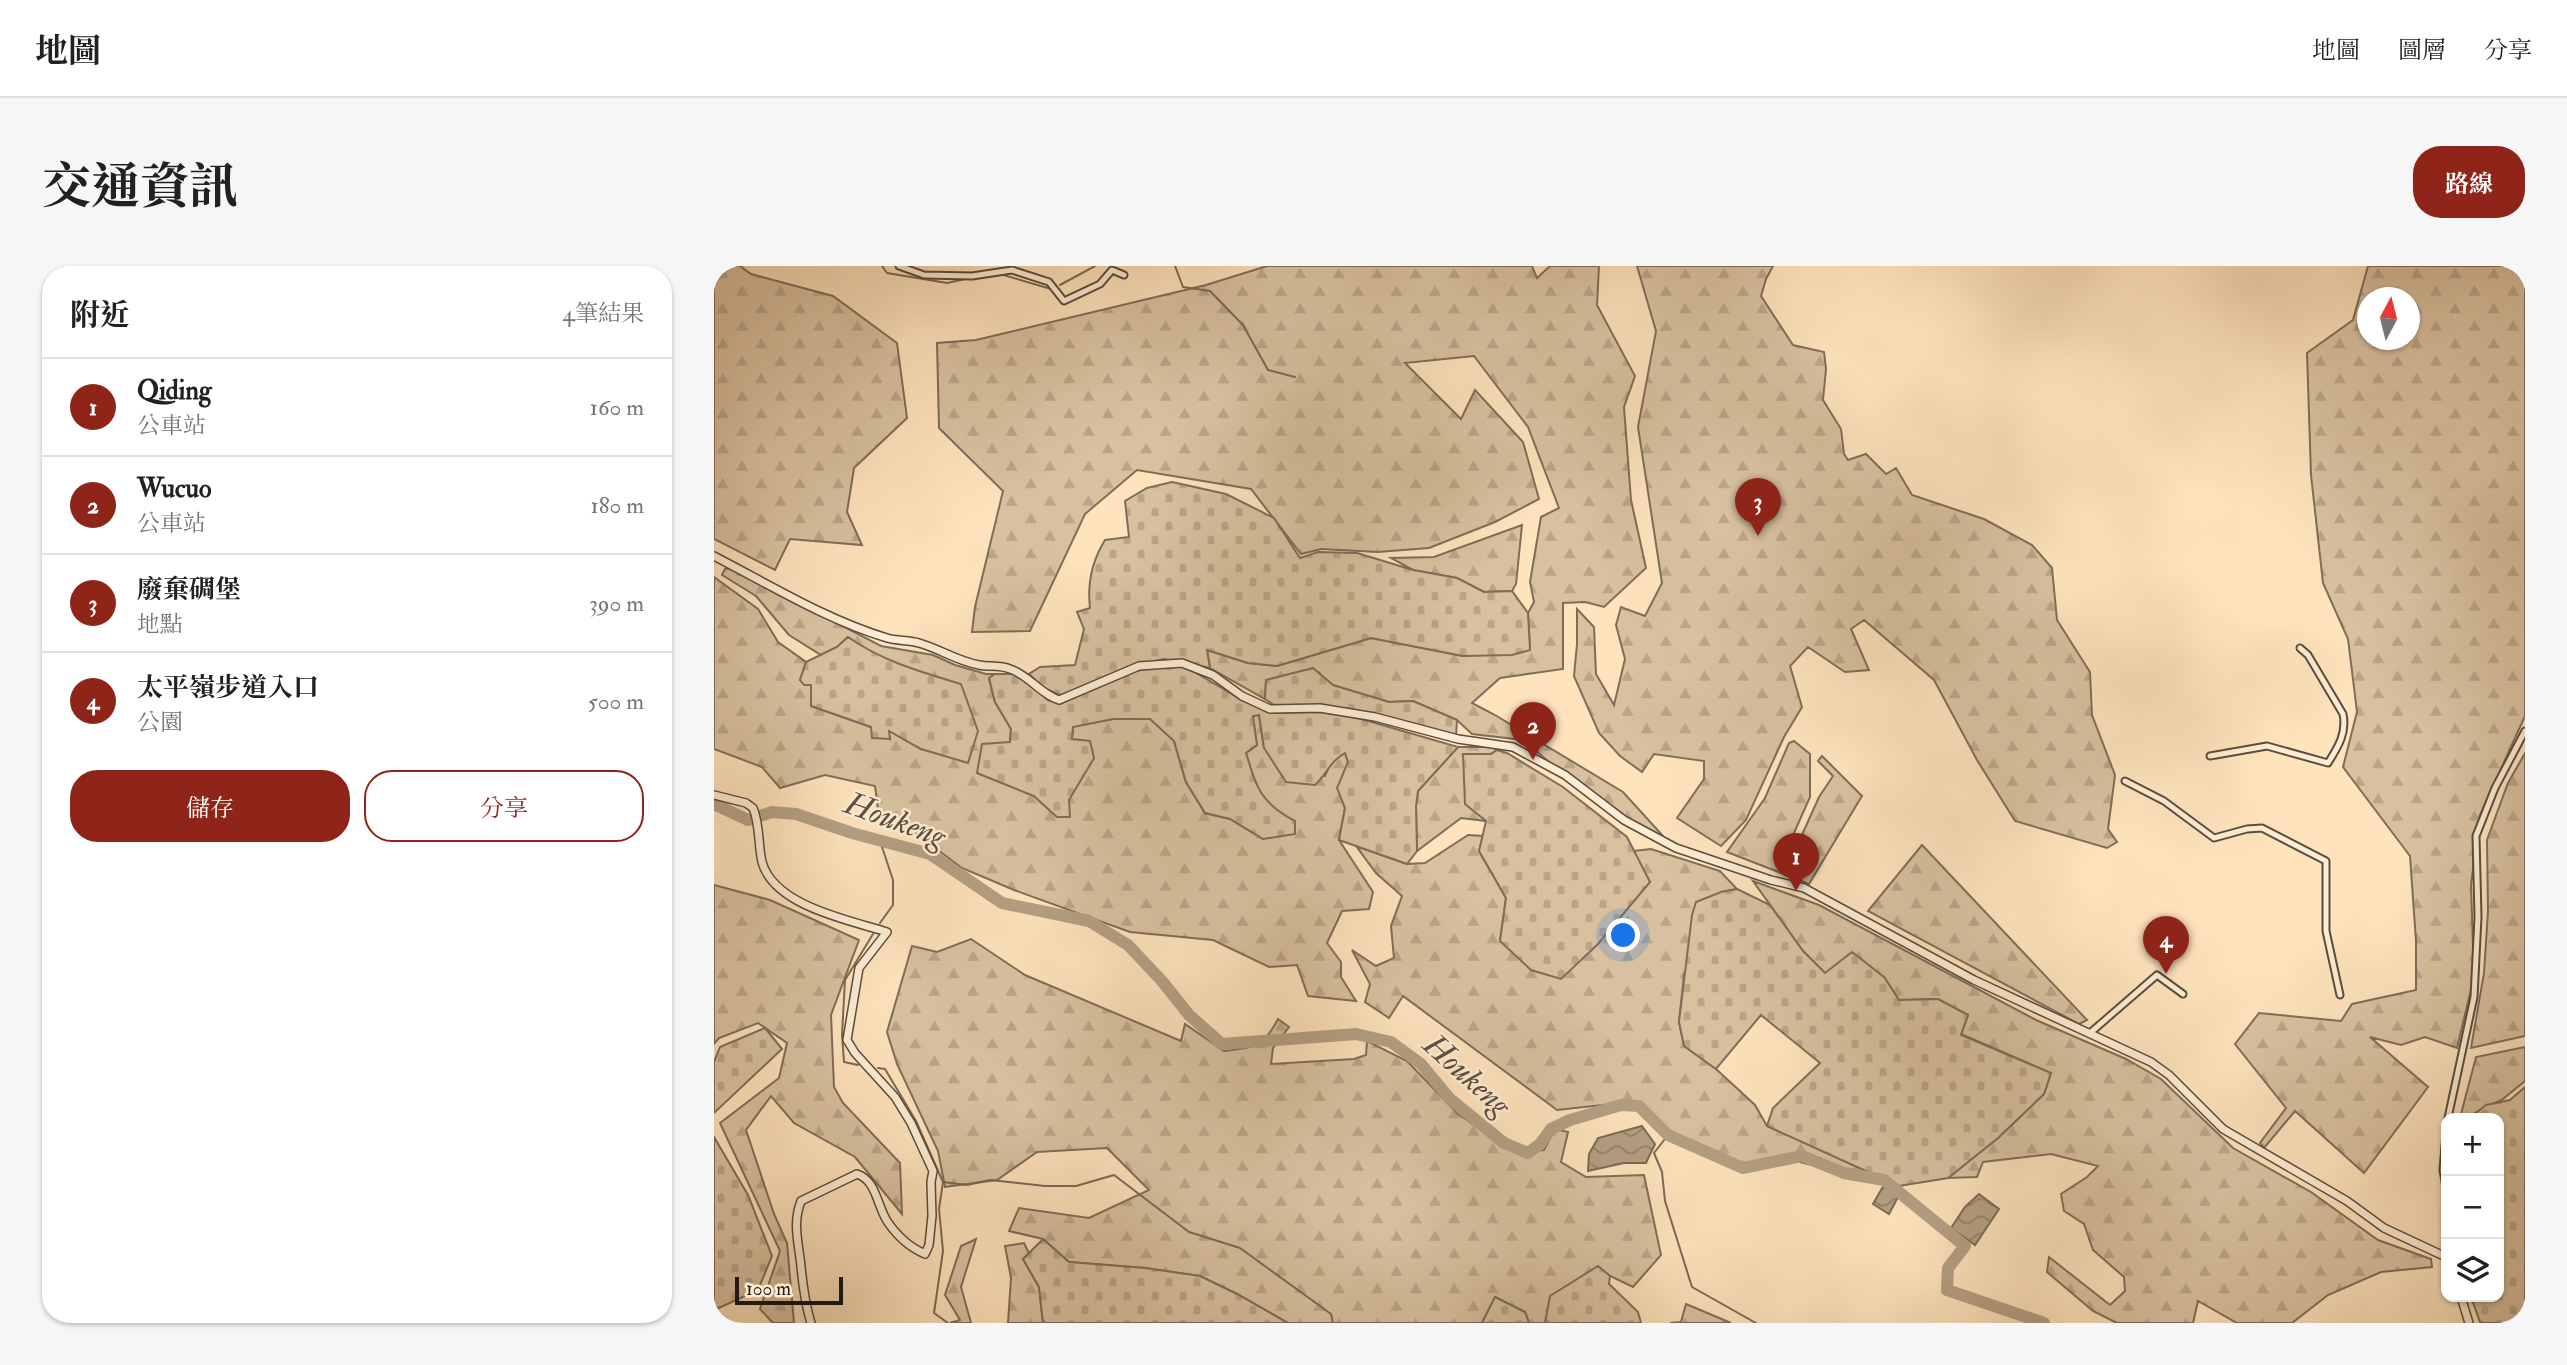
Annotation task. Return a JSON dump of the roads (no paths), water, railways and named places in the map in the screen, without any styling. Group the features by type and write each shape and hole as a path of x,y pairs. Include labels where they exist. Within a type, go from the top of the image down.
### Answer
{"street":[{"path":"899,266 924,275 972,276 1012,270 1049,282 1064,301 1100,284 1112,270 1125,275"},
{"path":"714,556 789,595 870,632 890,639 918,642 958,660 1016,671 1042,692 1059,700 1139,666 1182,663 1213,675 1242,696 1270,709 1320,708 1375,717 1458,740 1513,747 1565,775 1624,820 1676,848 1771,880 1804,888 1974,980 2151,1062 2169,1075 2223,1129 2347,1201 2384,1228 2441,1255"},
{"path":"2210,756 2267,746 2328,763 2341,741 2346,724 2343,714 2308,654 2300,648"},
{"path":"2449,1113 2474,997 2478,917 2476,836 2495,788 2525,731"},
{"path":"2125,781 2164,801 2214,838 2262,828 2326,861 2326,931 2340,995"},
{"path":"714,795 746,803 755,813 767,874 794,901 887,932 859,968 847,1040 855,1053 895,1097 911,1123 933,1171 932,1216 929,1245 925,1254 912,1249 898,1235 886,1219 874,1191 863,1176 857,1174 801,1201 797,1210 796,1240 811,1323"},
{"path":"2090,1033 2157,975 2183,994"},
{"path":"2463,1302 2469,1323"}],"water":[{"path":"1642,1126 1655,1144 1646,1163 1624,1163 1588,1171 1589,1154 1598,1138"},
{"path":"1885,1183 1899,1195 1889,1214 1873,1204"},
{"path":"1979,1194 1999,1209 1975,1245 1951,1228 1965,1207"}],"waterway":[{"path":"882,266 887,273 947,283 970,278"},
{"path":"1060,285 1095,266"},
{"path":"1175,266 1183,287 1210,291 1243,325 1268,370 1295,377"},
{"path":"1000,274 1051,289"},
{"name":"Houkeng","path":"714,804 748,820 772,812 796,814 852,833 930,854 1002,903 1089,921 1128,945 1189,1015 1222,1044 1356,1034 1391,1042 1421,1064 1450,1099 1504,1143 1528,1153 1540,1144 1551,1129 1570,1120 1621,1105 1639,1106 1668,1135 1743,1168 1802,1156 1844,1173 1884,1180 1965,1246 1948,1268 1947,1290 2044,1323"},
{"path":"880,841 893,880 893,905 880,923"},
{"path":"858,1065 844,1062 842,1035 845,980 873,934"},
{"path":"878,1068 885,1069 916,1121 943,1182 967,1185 990,1180 1045,1186 1076,1186 1114,1175 1189,1232 1240,1248 1331,1314 1333,1323"},
{"path":"1668,1135 1654,1153 1662,1172 1665,1201 1692,1287 1756,1323"},
{"path":"943,1182 939,1209 943,1251 934,1313 948,1323"}],"place":[{"name":"廢棄碉堡","path":"1758,536"},
{"name":"Wucuo","path":"1533,760"},
{"name":"Qiding","path":"1796,891"},
{"name":"太平嶺步道入口","path":"2166,974"}]}
